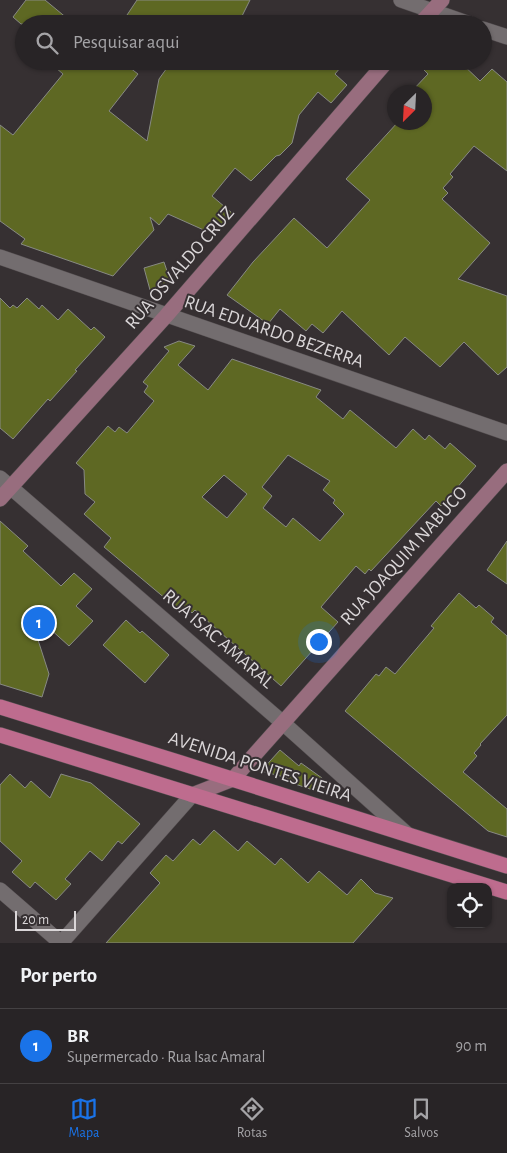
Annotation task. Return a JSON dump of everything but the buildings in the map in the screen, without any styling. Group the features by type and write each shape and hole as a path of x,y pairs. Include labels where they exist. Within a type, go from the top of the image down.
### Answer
{"main road":[{"name":"AVENIDA PONTES VIEIRA","path":"0,707 507,866"},
{"path":"0,735 507,892"}],"street":[{"path":"401,0 437,5 454,15"},
{"path":"428,15 437,5"},
{"path":"492,31 507,37"},
{"name":"RUA OSVALDO CRUZ","path":"0,499 5,482 166,316 380,70"},
{"name":"RUA EDUARDO BEZERRA","path":"0,257 507,434"},
{"name":"RUA JOAQUIM NABUCO","path":"61,943 192,795 233,779 507,471"},
{"name":"RUA ISAC AMARAL","path":"5,482 284,723 406,834"},
{"path":"0,890 61,943"}],"place":[{"name":"BR","path":"39,623"}]}
